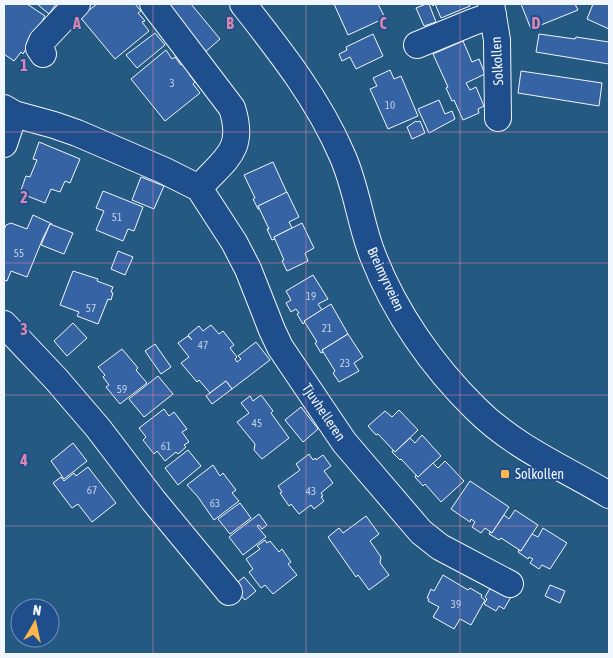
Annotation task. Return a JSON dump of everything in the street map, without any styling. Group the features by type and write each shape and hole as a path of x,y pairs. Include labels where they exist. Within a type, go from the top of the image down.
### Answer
{"street":[{"path":"43,54 40,48 42,41 77,4"},
{"path":"4,144 9,111 77,133 163,170 199,188 231,154 237,137 237,124 232,108 153,4"},
{"name":"Breimyrveien","path":"243,4 284,56 324,120 354,186 372,255 386,286 404,318 430,355 458,391 501,430 562,470 579,477 609,495"},
{"path":"417,45 473,22 492,9"},
{"name":"Solkollen","path":"492,9 497,40 498,118"},
{"name":"Tjuvhelleren","path":"199,188 234,242 248,269 280,347 344,442 421,532 440,547 510,584"},
{"path":"4,324 56,379 98,428 153,500 229,592"},
{"name":"Breimyrveien","path":"579,477 609,480"}],"shaded area":[{"path":"4,4 609,4 609,654 4,654"}],"building":[{"path":"4,4 27,4 45,16 23,54 21,52 14,61 4,54"},
{"path":"37,4 56,4 49,14"},
{"path":"97,4 135,4 141,11 138,13 145,21 142,22 149,31 115,59 80,17"},
{"path":"162,4 191,4 220,39 203,54"},
{"path":"334,4 378,4 385,18 348,35"},
{"path":"429,4 436,22 424,26 416,8"},
{"path":"435,4 469,4 470,6 441,18"},
{"path":"521,4 575,4 578,10 531,29"},
{"path":"593,4 609,4 609,29 587,19"},
{"path":"155,33 165,45 137,68 126,55"},
{"path":"373,34 383,56 356,69 350,57 342,61 339,54 347,50 346,47"},
{"path":"539,34 609,42 609,64 536,52"},
{"path":"463,41 472,62 479,59 485,74 466,83 470,90 476,87 484,106 478,109 479,113 463,120 446,88 448,87 433,54"},
{"path":"166,50 172,59 175,57 181,65 184,63 191,72 189,74 195,82 193,84 200,93 165,121 131,79"},
{"path":"390,70 394,79 401,76 418,116 388,129 370,89 377,86 373,78"},
{"path":"521,71 602,83 599,106 518,93"},
{"path":"439,100 445,114 452,111 455,119 429,133 418,109"},
{"path":"416,121 420,121 425,133 412,139 407,127"},
{"path":"39,142 80,159 70,183 65,181 60,192 51,189 45,203 20,193 26,176 30,177 37,160 33,159"},
{"path":"273,162 287,193 258,206 260,209 258,209 244,175"},
{"path":"141,177 164,186 154,209 132,200"},
{"path":"103,191 143,207 134,231 128,229 123,241 96,230 104,211 96,208"},
{"path":"287,192 299,217 289,222 292,228 274,237 275,239 272,240 258,206"},
{"path":"33,215 52,224 50,224 43,238 27,277 11,271 7,281 4,280 4,230 6,225 11,223 27,229"},
{"path":"302,223 314,248 305,253 308,261 287,271 274,237"},
{"path":"50,224 73,233 64,254 41,245"},
{"path":"118,251 133,257 125,275 111,269"},
{"path":"73,271 98,279 97,281 113,287 111,300 108,299 98,324 77,316 79,312 60,305"},
{"path":"313,275 328,299 318,304 322,310 304,321 303,324 296,309 291,312 286,303 291,300 286,291"},
{"path":"331,304 348,334 322,350 323,352 321,353 315,343 317,342 304,321"},
{"path":"73,323 87,338 67,356 54,341"},
{"path":"211,325 219,334 223,331 234,345 230,348 237,357 235,359 237,362 241,359 238,356 256,342 270,360 232,389 226,381 210,393 199,380 197,382 181,363 189,357 178,343 188,336 192,340 188,335 199,326 203,331"},
{"path":"348,334 363,357 354,363 359,371 339,382 333,373 335,371 322,350"},
{"path":"155,344 171,367 161,374 145,351"},
{"path":"122,349 138,368 136,370 147,383 120,404 106,387 109,385 103,377 105,375 98,367"},
{"path":"158,376 173,394 144,417 129,399"},
{"path":"226,381 232,389 212,404 206,396"},
{"path":"261,395 289,438 262,459 254,450 255,444 237,422 249,413 241,403 250,396 253,401"},
{"path":"301,407 318,429 303,442 285,420"},
{"path":"164,409 169,416 174,412 187,429 182,432 189,442 184,445 186,447 178,454 176,452 165,461 157,451 154,454 143,440 146,437 139,428"},
{"path":"399,410 418,430 395,452 368,426 385,411 392,417"},
{"path":"422,435 441,456 418,477 392,452 393,450 395,452 410,438 415,443"},
{"path":"73,443 87,461 64,479 51,461"},
{"path":"188,450 201,466 178,485 165,468"},
{"path":"309,454 313,460 323,455 331,466 324,471 333,483 321,493 324,501 314,509 311,505 299,514 291,504 289,506 280,493 282,492 278,486 300,470 296,464"},
{"path":"445,461 464,481 441,502 425,484 423,486 415,477 416,475 418,477 433,463 438,468"},
{"path":"213,465 220,476 223,473 236,490 232,493 239,501 214,520 187,485"},
{"path":"88,467 116,503 92,522 78,504 72,508 53,483 61,477 64,481 74,473 76,476"},
{"path":"470,481 509,507 492,533 485,528 481,533 472,527 475,522 471,519 470,522 451,509"},
{"path":"240,503 251,518 230,534 218,519"},
{"path":"515,510 538,525 521,551 501,538 499,540 489,534 490,532 492,533 504,515 509,519"},
{"path":"259,514 267,525 262,529 259,525 257,526 266,537 243,555 229,537"},
{"path":"366,516 379,534 370,541 381,557 380,563 389,575 369,590 358,575 356,577 328,537 339,528 343,533"},
{"path":"543,528 567,543 550,569 542,565 539,569 530,563 533,559 529,557 528,559 518,552 519,550 521,551 532,534 538,537"},
{"path":"265,540 267,543 270,541 279,552 282,549 291,562 288,564 297,575 273,594 265,585 261,588 249,572 253,569 246,559 260,549 257,546"},
{"path":"443,575 468,590 470,588 482,595 481,597 485,600 471,625 460,619 454,629 433,617 439,607 428,601 429,599 427,598 431,589 434,591"},
{"path":"244,577 256,591 245,600 233,586"},
{"path":"492,585 511,597 504,609 499,606 496,611 484,604 487,599 485,597"},
{"path":"550,585 565,591 560,603 545,596"}],"place":[{"name":"Solkollen","path":"505,474"}]}
